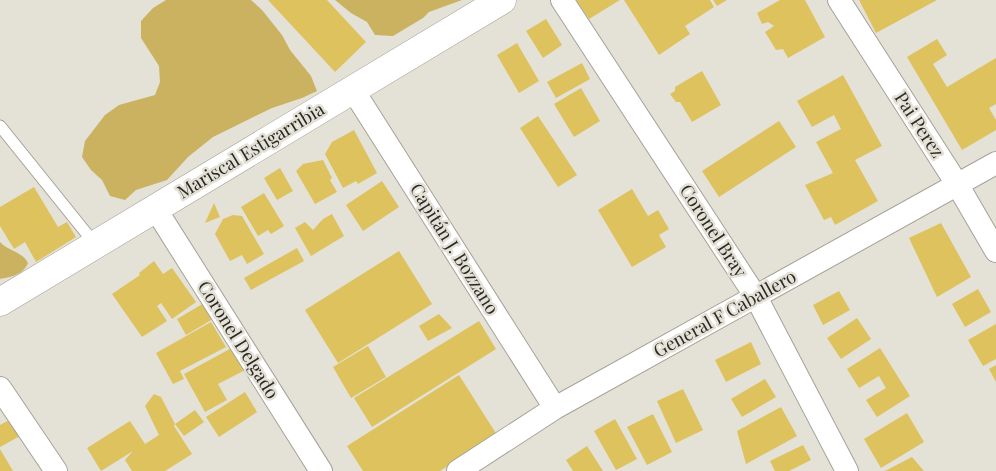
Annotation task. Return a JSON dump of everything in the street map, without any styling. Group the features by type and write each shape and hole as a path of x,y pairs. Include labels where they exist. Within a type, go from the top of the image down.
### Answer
{"street":[{"name":"Mariscal Estigarribia","path":"0,302 502,0"},
{"name":"Coronel Bray","path":"562,0 756,297 847,471"},
{"name":"Pai Perez","path":"839,0 957,184 996,251"},
{"name":"Capitán J. Bozzano","path":"353,90 555,408"},
{"name":"General F Caballero","path":"458,471 555,408 996,163"},
{"name":"Coronel Delgado","path":"155,208 321,471"},
{"path":"0,388 56,471"}],"lane":[{"path":"0,126 95,244"}],"shaded area":[{"path":"166,0 251,0 262,10 282,35 290,50 311,76 317,91 272,108 213,137 188,157 167,180 136,190 125,200 110,196 102,180 91,170 82,157 85,141 105,115 119,105 155,95 160,82 159,66 141,38 141,21 153,8"},
{"path":"335,0 462,0 429,12 423,18 393,36 375,35 367,22 351,13"},
{"path":"0,242 23,256 28,263 20,273 0,279"}],"building":[{"path":"268,0 327,0 366,42 335,72"},
{"path":"576,0 620,0 589,19"},
{"path":"624,0 710,0 714,7 685,26 690,34 659,55"},
{"path":"713,0 727,0 717,6"},
{"path":"780,0 805,0 825,37 788,58 783,49 776,50 765,32 774,26 768,22 762,24 757,13"},
{"path":"859,0 937,0 876,33"},
{"path":"546,19 562,45 543,58 526,31"},
{"path":"937,39 947,55 933,64 947,87 996,58 996,104 989,108 996,120 996,130 962,150 907,57"},
{"path":"517,43 539,81 519,93 497,55"},
{"path":"582,63 590,79 556,98 547,82"},
{"path":"702,71 721,105 692,122 680,102 676,102 670,94 675,91 675,87"},
{"path":"843,75 882,146 855,160 878,201 835,225 831,217 824,220 805,185 833,173 816,142 841,129 834,115 812,127 797,101"},
{"path":"581,88 600,121 574,137 554,104"},
{"path":"538,116 577,175 558,187 520,128"},
{"path":"779,121 796,147 719,197 702,171"},
{"path":"354,130 377,173 358,184 356,181 343,188 325,154 332,142"},
{"path":"323,160 332,178 330,180 337,192 315,204 296,171 303,164"},
{"path":"280,168 293,191 277,200 264,178"},
{"path":"382,181 399,207 363,231 346,205"},
{"path":"34,187 58,227 67,222 76,237 36,262 25,242 14,249 0,226 0,207"},
{"path":"632,189 648,216 658,210 669,229 659,235 666,247 632,267 598,210"},
{"path":"264,193 284,226 271,234 268,230 258,236 241,207"},
{"path":"214,203 220,217 205,223"},
{"path":"332,214 344,236 311,256 295,228 305,222 313,230 323,219"},
{"path":"233,215 242,216 264,254 247,264 242,255 230,261 215,234 223,219"},
{"path":"941,223 971,277 937,297 909,238"},
{"path":"297,248 304,261 251,290 244,278"},
{"path":"399,251 432,304 338,363 305,310"},
{"path":"154,261 163,274 172,268 196,302 172,319 161,303 157,306 167,321 142,337 112,294 140,275 139,273"},
{"path":"978,289 991,312 965,327 952,304"},
{"path":"839,291 850,310 823,325 813,305"},
{"path":"204,303 213,319 186,335 177,319"},
{"path":"439,314 452,328 428,341 419,326"},
{"path":"857,318 871,339 841,359 827,338"},
{"path":"479,321 496,349 372,427 354,398"},
{"path":"211,322 226,347 180,371 184,379 173,384 156,353"},
{"path":"996,324 996,359 983,366 968,340"},
{"path":"751,342 761,364 726,382 715,360"},
{"path":"237,345 249,368 218,384 227,400 205,412 184,374"},
{"path":"368,346 386,377 351,398 333,367"},
{"path":"880,348 910,396 877,417 866,400 886,388 879,376 859,388 847,369"},
{"path":"996,365 996,382 989,369"},
{"path":"459,375 497,435 440,471 363,471 347,446"},
{"path":"765,379 776,397 742,417 731,399"},
{"path":"683,389 703,430 676,443 657,401"},
{"path":"245,392 257,412 219,437 206,417"},
{"path":"154,394 161,397 175,424 174,426 192,454 165,471 132,471 125,460 133,451 101,471 87,448 130,421 145,444 159,435 145,406"},
{"path":"781,407 797,436 746,464 737,431"},
{"path":"195,410 204,422 184,436 175,424"},
{"path":"907,413 924,442 881,468 864,439"},
{"path":"653,414 672,452 647,465 627,427"},
{"path":"13,418 22,435 0,447 0,425"},
{"path":"615,419 637,459 616,470 594,431"},
{"path":"803,445 811,460 789,471 775,471 770,461"},
{"path":"587,446 603,471 573,471 566,460"},
{"path":"0,449 13,471 0,471"},
{"path":"912,457 924,471 885,471"}]}
